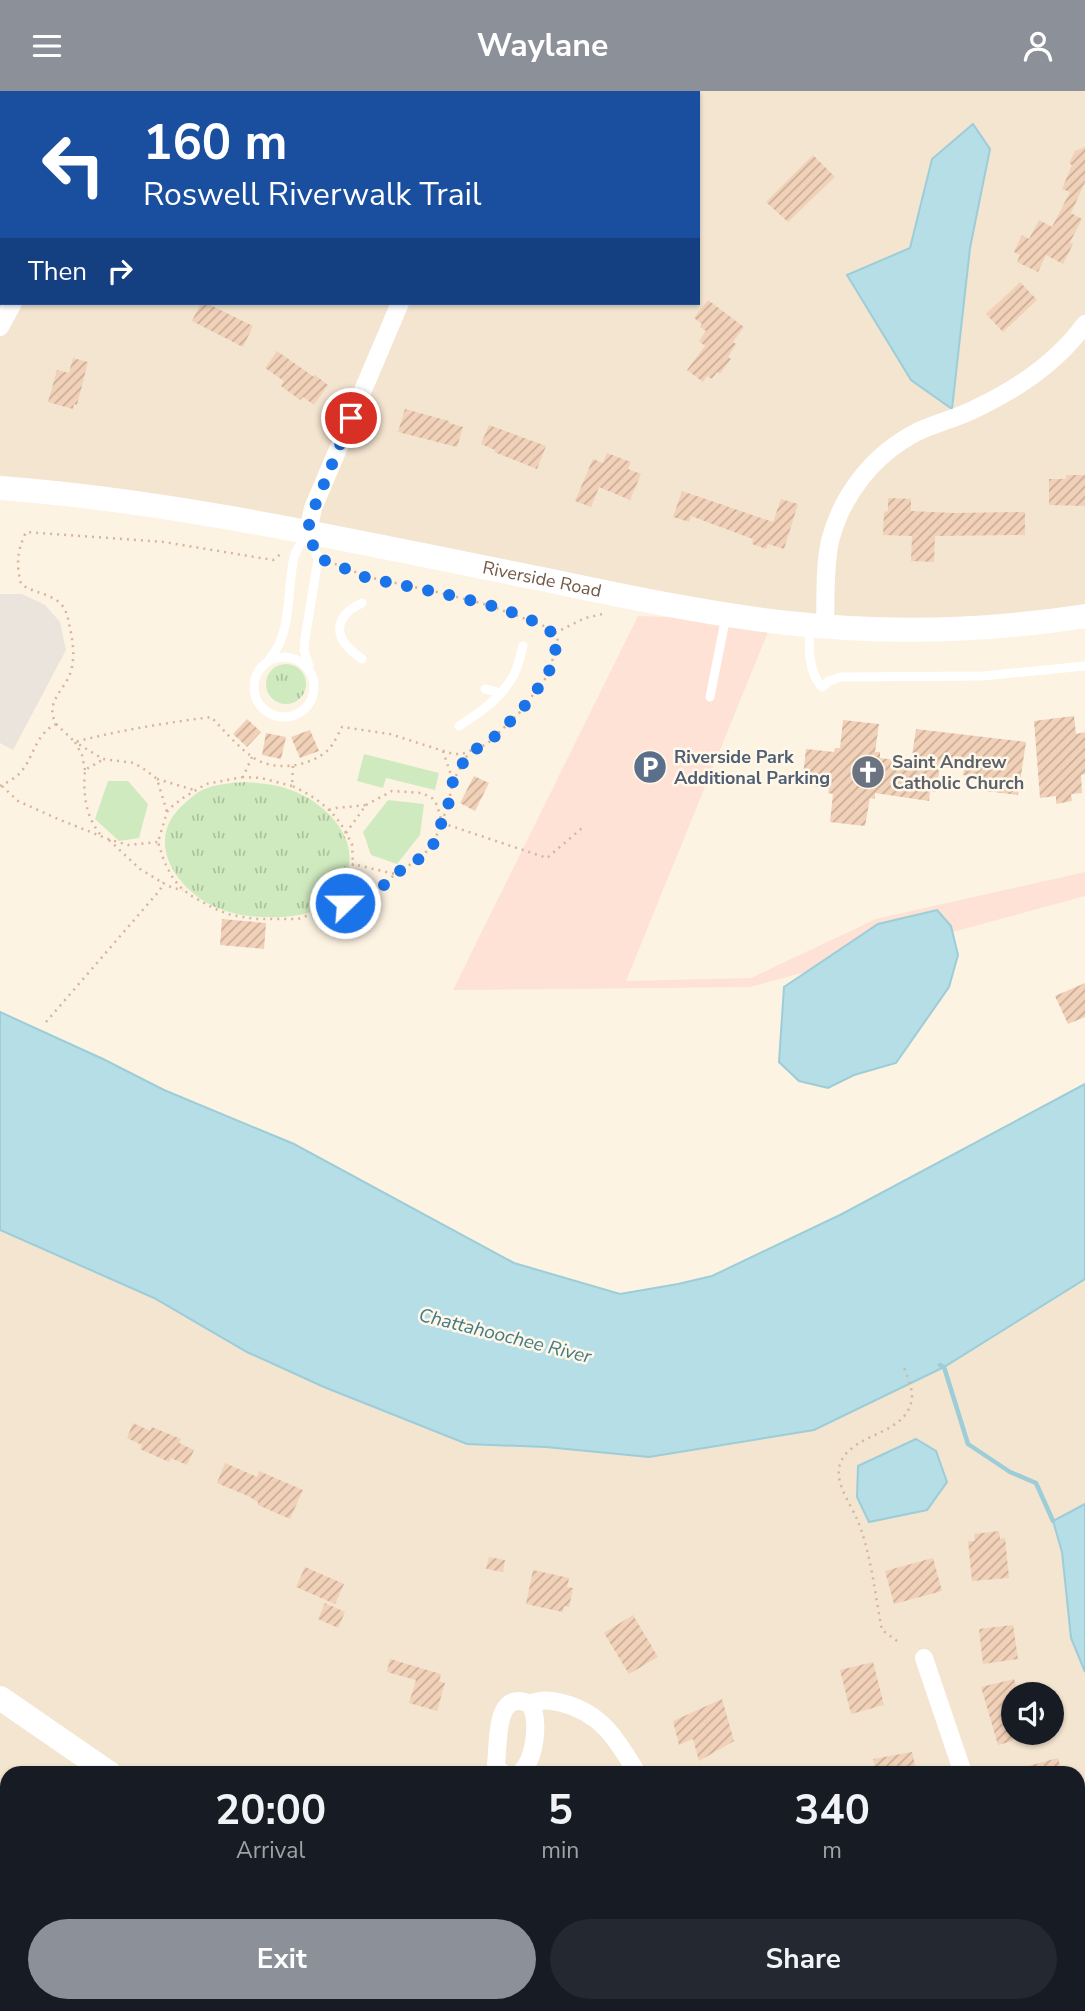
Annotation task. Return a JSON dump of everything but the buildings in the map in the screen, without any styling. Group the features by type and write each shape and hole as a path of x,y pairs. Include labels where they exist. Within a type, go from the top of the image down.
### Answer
{"street":[{"path":"0,327 12,305"},
{"path":"308,532 313,509 399,305"},
{"path":"817,626 830,542 839,513 854,486 873,463 918,432 976,409 1011,390 1048,363 1085,324"},
{"name":"Riverside Road","path":"0,488 100,499 308,532 664,604 817,626 934,629 1085,616"},
{"path":"924,1658 961,1766"},
{"path":"0,1698 98,1766"},
{"path":"497,1766 502,1711 515,1700 530,1703 550,1700 574,1706 594,1717 616,1738 633,1766"},
{"path":"527,1766 535,1719 530,1703"}],"lane":[{"path":"308,532 318,559 305,639 306,659 314,684 313,697 307,708 297,715 285,718 273,716 263,710 256,700 253,685 260,667 277,651 282,636 295,555 308,532"},
{"path":"362,603 348,612 340,624 341,637 348,649 362,659"},
{"path":"710,698 727,614"},
{"path":"817,626 810,651 811,667 822,687 841,677 983,676 1085,666"},
{"path":"459,726 483,711 501,693 514,676 523,646"},
{"path":"268,661 290,657 302,662 310,671"},
{"path":"485,689 501,693"}],"path":[{"path":"194,790 157,779 134,763 103,759 75,742 56,725 52,716 55,697 70,675 74,661 70,626 60,603 21,584 17,566 20,545 26,532 164,542 273,560 282,553 295,555"},
{"path":"75,742 211,717 252,757 271,764 293,766 306,763 328,750 342,727 390,734 462,754 487,744 512,720 548,675 558,641 555,633 542,625 488,605 368,577 327,560 318,559"},
{"path":"56,725 47,729 37,742 20,773 1,786 18,801 108,839 128,845 158,842"},
{"path":"75,742 82,755 85,770 85,801 94,826 103,837"},
{"path":"442,750 453,781"},
{"path":"333,902 345,903 381,888 433,845 448,806 453,781 469,752"},
{"path":"243,777 252,757"},
{"path":"85,770 103,759"},
{"path":"292,786 293,766"},
{"path":"243,777 261,778 292,786 330,810 352,844 353,865 350,879 333,902 298,919 255,919 231,915 185,890 171,875 163,861 158,842 167,812 183,797 206,784 243,777"},
{"path":"157,779 167,812"},
{"path":"346,833 366,805 392,790 422,793 432,798 442,823"},
{"path":"330,810 366,805"},
{"path":"442,823 547,857 582,828"},
{"path":"108,839 140,869 173,888 185,890"},
{"path":"353,865 395,874"},
{"path":"46,1022 160,890 163,883"},
{"path":"897,1641 882,1630 864,1539 843,1489 839,1468 844,1455 856,1445 900,1421 907,1410 912,1398 903,1365"}],"shaded area":[{"path":"700,91 1085,91 1085,611 927,624 790,622 0,486 0,305 700,305"},
{"path":"0,594 22,594 45,605 60,622 66,650 13,750 0,743"},
{"path":"638,616 790,622 768,632 626,981 751,978 876,919 1085,872 1085,896 750,987 453,990"},
{"path":"0,1230 154,1298 247,1352 324,1387 467,1444 546,1447 814,1430 944,1367 1085,1280 1085,1766 0,1766"}],"green space":[{"path":"286,664 300,670 306,684 300,698 286,704 272,698 266,684 272,670"},
{"path":"364,754 439,773 435,790 386,778 383,788 357,781"},
{"path":"108,781 128,781 148,804 139,838 119,841 95,819"},
{"path":"244,782 291,790 319,806 341,829 350,858 347,873 335,893 317,909 306,914 275,917 249,916 225,911 202,900 179,879 171,867 165,841 167,828 174,815 202,790"},
{"path":"388,800 424,804 420,835 397,864 371,855 363,832"}],"water":[{"path":"973,124 990,149 970,248 952,409 911,380 847,275 910,248 932,159"},
{"path":"937,910 951,926 958,955 949,987 896,1063 854,1075 828,1088 799,1081 779,1062 784,987 878,924"},
{"name":"Chattahoochee River","path":"0,1012 164,1090 294,1144 514,1263 620,1294 712,1276 842,1214 1085,1084 1085,1279 944,1367 814,1430 649,1457 546,1447 467,1444 324,1387 247,1352 154,1298 0,1230"},
{"path":"916,1439 936,1451 947,1482 927,1510 869,1522 857,1497 858,1466"},
{"path":"1085,1504 1085,1672 1071,1638 1062,1552 1053,1521"}],"waterway":[{"path":"940,1365 944,1367 968,1444 1010,1472 1036,1483 1053,1521"}],"place":[{"name":"Riverside Park Additional Parking","path":"650,767"},
{"name":"Saint Andrew Catholic Church","path":"868,772"}],"route":[{"path":"345,903 381,888 433,845 448,806 453,781 469,752 487,744 520,712 548,675 558,641 555,633 542,625 488,605 368,577 348,571 327,560 318,559 308,532 310,518 351,418"}]}
